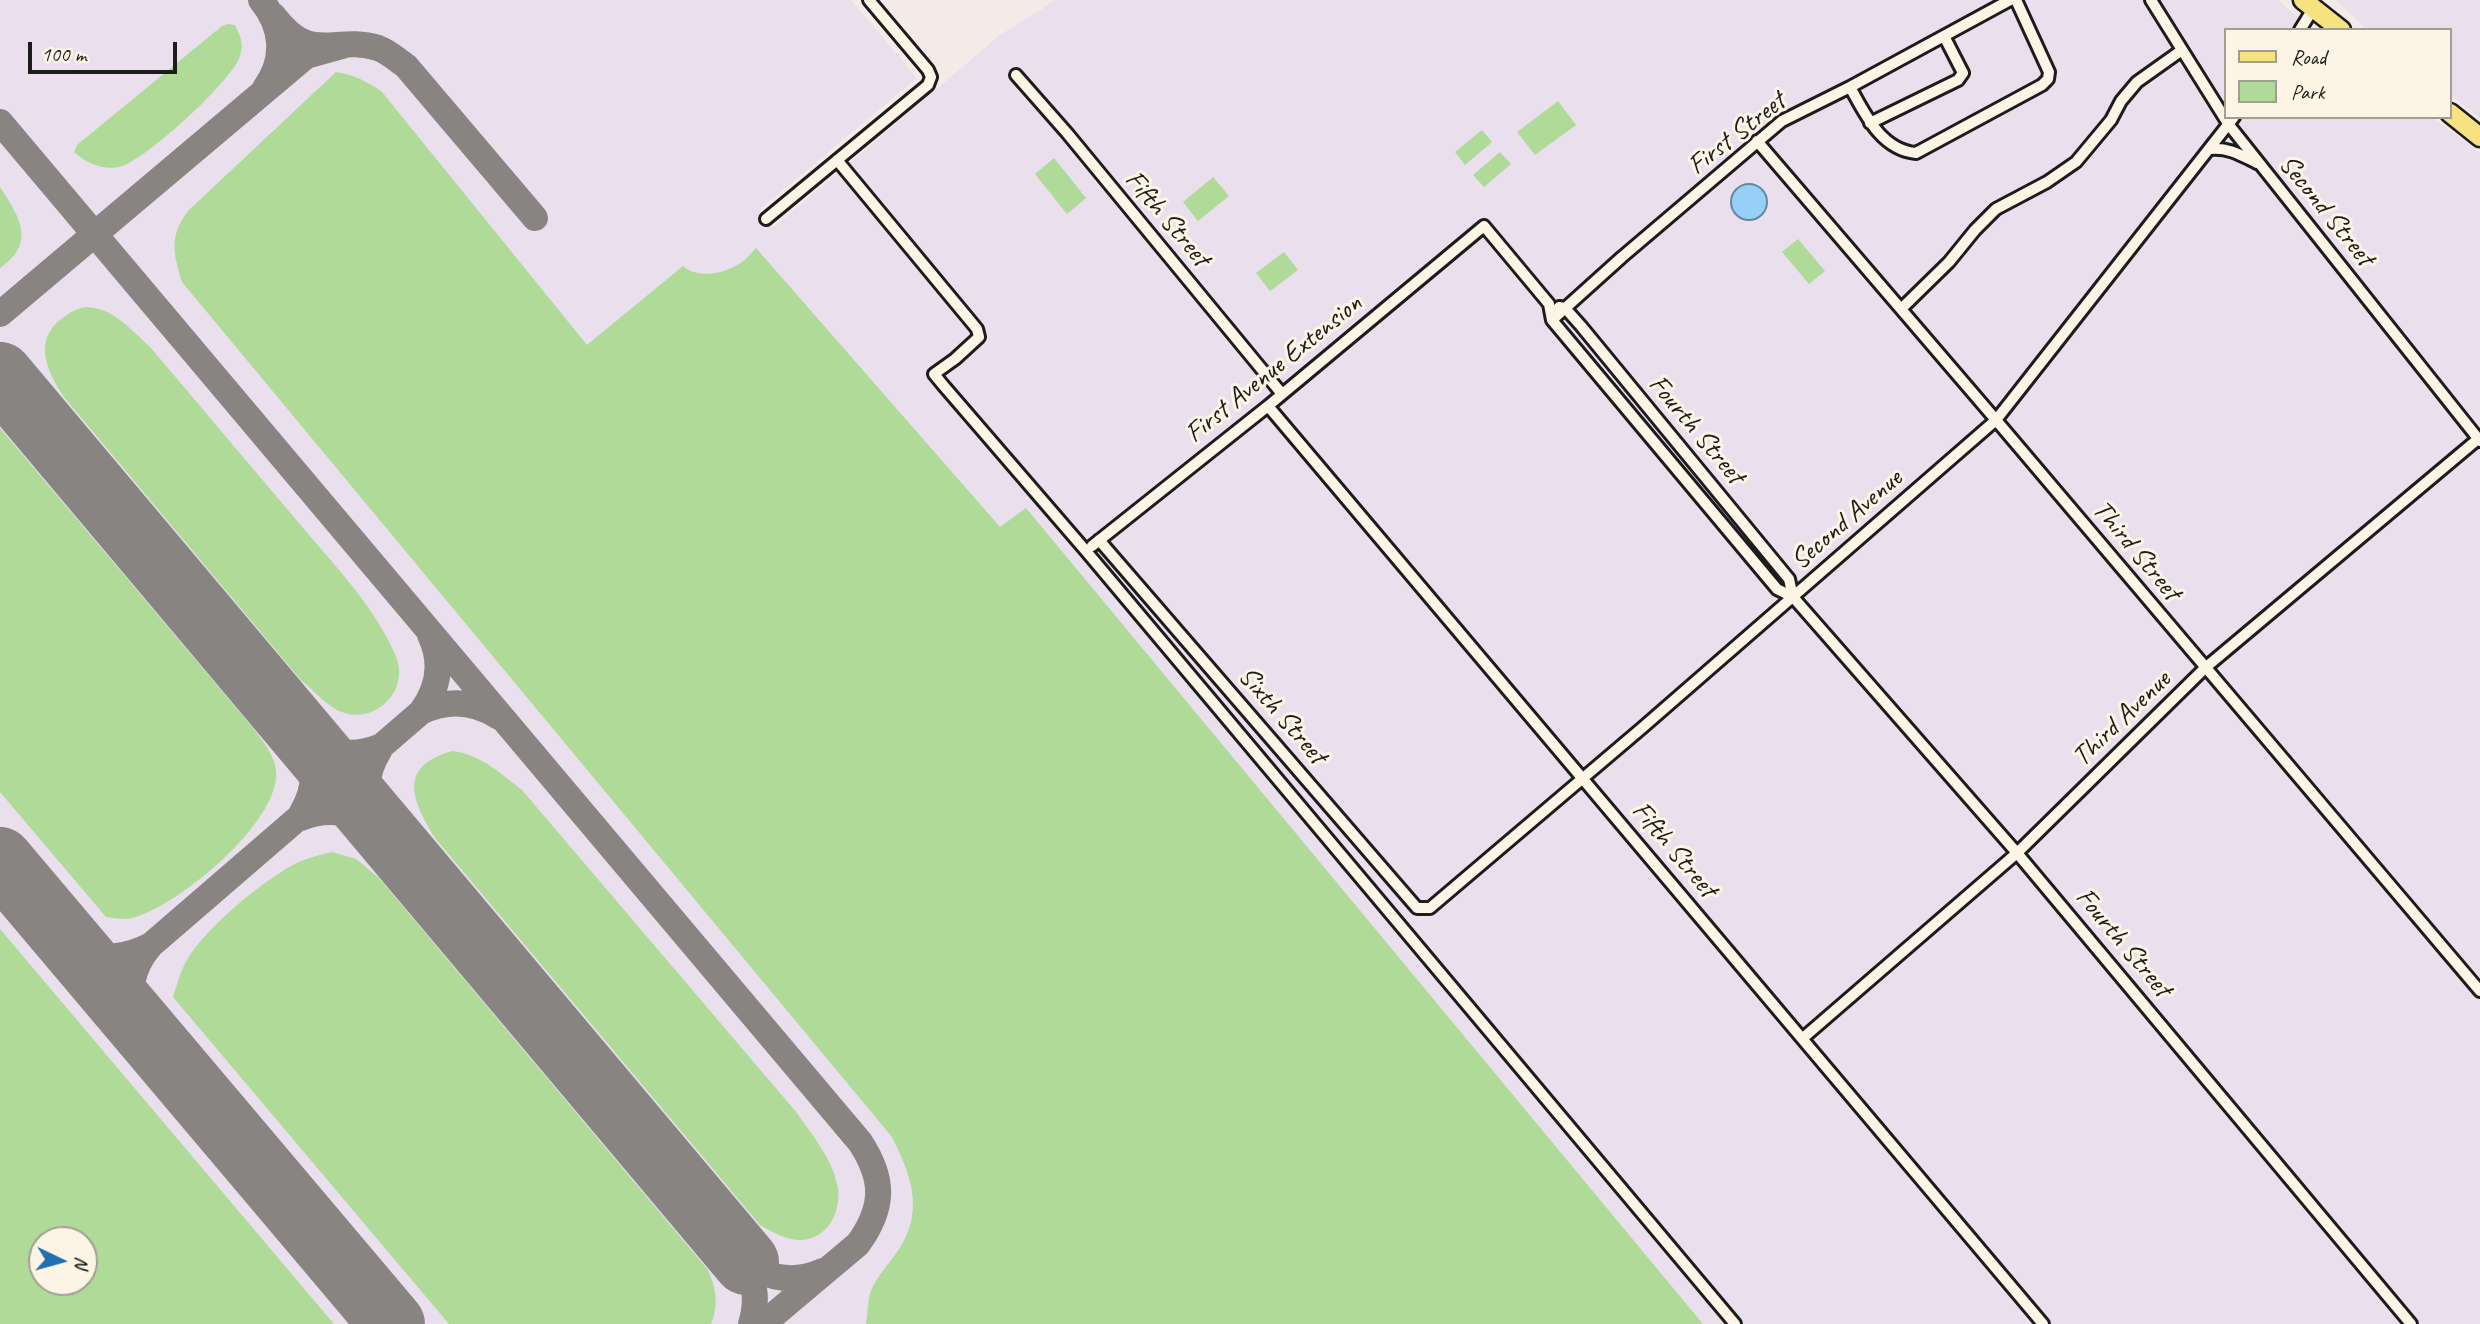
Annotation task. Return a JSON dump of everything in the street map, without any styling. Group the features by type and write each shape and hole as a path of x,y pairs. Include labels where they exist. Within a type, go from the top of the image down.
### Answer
{"main road":[{"path":"2308,5 2338,28"},
{"path":"2452,115 2480,136"}],"street":[{"path":"766,219 928,85 931,77 928,70 869,0"},
{"name":"First Street","path":"1552,320 1782,121 2010,0"},
{"path":"1850,87 1870,123 1897,148 1916,152 2042,85 2048,79 2049,72 2016,0"},
{"name":"Second Street","path":"2151,0 2224,110"},
{"path":"2299,28 2308,5"},
{"path":"1870,123 1958,80 1963,73 1944,36"},
{"path":"1901,309 1996,209 2076,162 2111,120 2121,101 2137,82 2182,50"},
{"name":"Fifth Street","path":"1016,75 1282,394"},
{"name":"Second Street","path":"2232,121 2261,165 2479,440"},
{"name":"Second Avenue","path":"1435,905 1996,420 2232,121"},
{"name":"Third Street","path":"1757,141 2480,991"},
{"path":"2210,149 2235,152 2261,165"},
{"path":"837,160 977,329 979,337 934,374 943,386 1086,551 1735,1324"},
{"name":"First Avenue Extension","path":"1096,543 1268,406 1483,226 1549,304"},
{"path":"1549,304 1552,320"},
{"name":"Fourth Street","path":"1549,304 1565,309 1581,326 1789,579 1793,597"},
{"name":"Fourth Street","path":"1552,320 1777,589 1793,597 2017,853 2412,1324"},
{"path":"1568,337 1581,326"},
{"path":"1617,397 1630,386"},
{"name":"Fifth Street","path":"1268,406 2043,1324"},
{"path":"1661,449 1674,438"},
{"name":"Third Avenue","path":"1802,1038 2017,853 2205,668 2479,440"},
{"path":"1700,497 1712,485"},
{"name":"Sixth Street","path":"1096,543 1417,908 1435,905"}],"shaded area":[{"path":"0,0 851,0 917,78 759,210 774,227 1000,35 1056,0 2278,0 2310,28 2224,28 2224,119 2435,119 2480,152 2480,1324 1703,1324 1025,509 1011,521 1683,1324 0,1324"},
{"path":"2336,0 2480,0 2480,118 2452,97 2452,28 2365,28"}],"green space":[{"path":"235,25 240,36 241,52 234,67 222,83 166,136 131,162 119,167 95,165 74,152 77,145 222,26"},
{"path":"336,72 360,79 382,92 587,345 683,266 696,273 711,274 741,263 756,248 1000,527 1026,508 1703,1324 866,1324 871,1291 901,1246 912,1218 909,1177 892,1137 182,282 176,262 175,244 178,228 189,210"},
{"path":"1558,101 1576,125 1535,155 1517,132"},
{"path":"1482,130 1492,142 1465,165 1455,152"},
{"path":"1500,152 1511,164 1484,187 1473,175"},
{"path":"1054,158 1086,198 1067,214 1035,174"},
{"path":"1213,177 1229,196 1198,221 1183,202"},
{"path":"0,187 18,219 21,239 11,259 0,268"},
{"path":"1798,239 1825,271 1809,284 1782,252"},
{"path":"1284,252 1298,270 1270,291 1256,273"},
{"path":"86,307 96,308 114,316 150,347 364,601 386,636 399,668 394,693 386,703 364,714 351,714 332,707 300,679 63,396 48,366 45,347 47,337 61,319"},
{"path":"0,428 253,728 275,764 273,790 262,813 224,859 175,897 152,911 132,918 106,917 0,792"},
{"path":"452,751 481,760 522,790 797,1113 826,1155 837,1184 836,1212 832,1221 819,1234 795,1240 760,1225 435,838 420,811 414,786 416,776 423,766"},
{"path":"332,852 356,859 379,878 708,1270 716,1297 711,1324 449,1324 173,997 189,957 237,905 291,866"},
{"path":"0,929 334,1324 0,1324"}],"water":[{"path":"1749,184 1762,189 1767,202 1762,215 1749,220 1736,215 1731,202 1736,189"}],"taxiway":[{"path":"261,0 274,21 279,43 276,66 265,88"},
{"path":"273,15 287,31 311,45 348,44 378,48 406,66 535,218"},
{"path":"0,314 306,56 342,46"},
{"path":"0,122 860,1142 877,1181 877,1206 867,1231 858,1244 763,1324"},
{"path":"0,369 10,387"},
{"path":"139,1025 132,1004 132,983 138,964 151,945 421,712 432,694 437,675 437,655 430,635"},
{"path":"421,712 441,705 461,704 480,708 499,717"},
{"path":"302,734 320,746 339,752 359,752 379,747"},
{"path":"302,734 310,754 313,773 311,793 302,812"},
{"path":"379,751 370,770 368,790 371,810 381,828"},
{"path":"301,818 322,812 342,813 362,818 381,828"},
{"path":"76,951 96,956 114,956 133,953 151,945"},
{"path":"746,1262 764,1273 783,1278 803,1277 823,1271"},
{"path":"746,1262 754,1293 751,1324"}],"runway":[{"path":"0,375 746,1262"},
{"path":"0,860 392,1324"}]}
